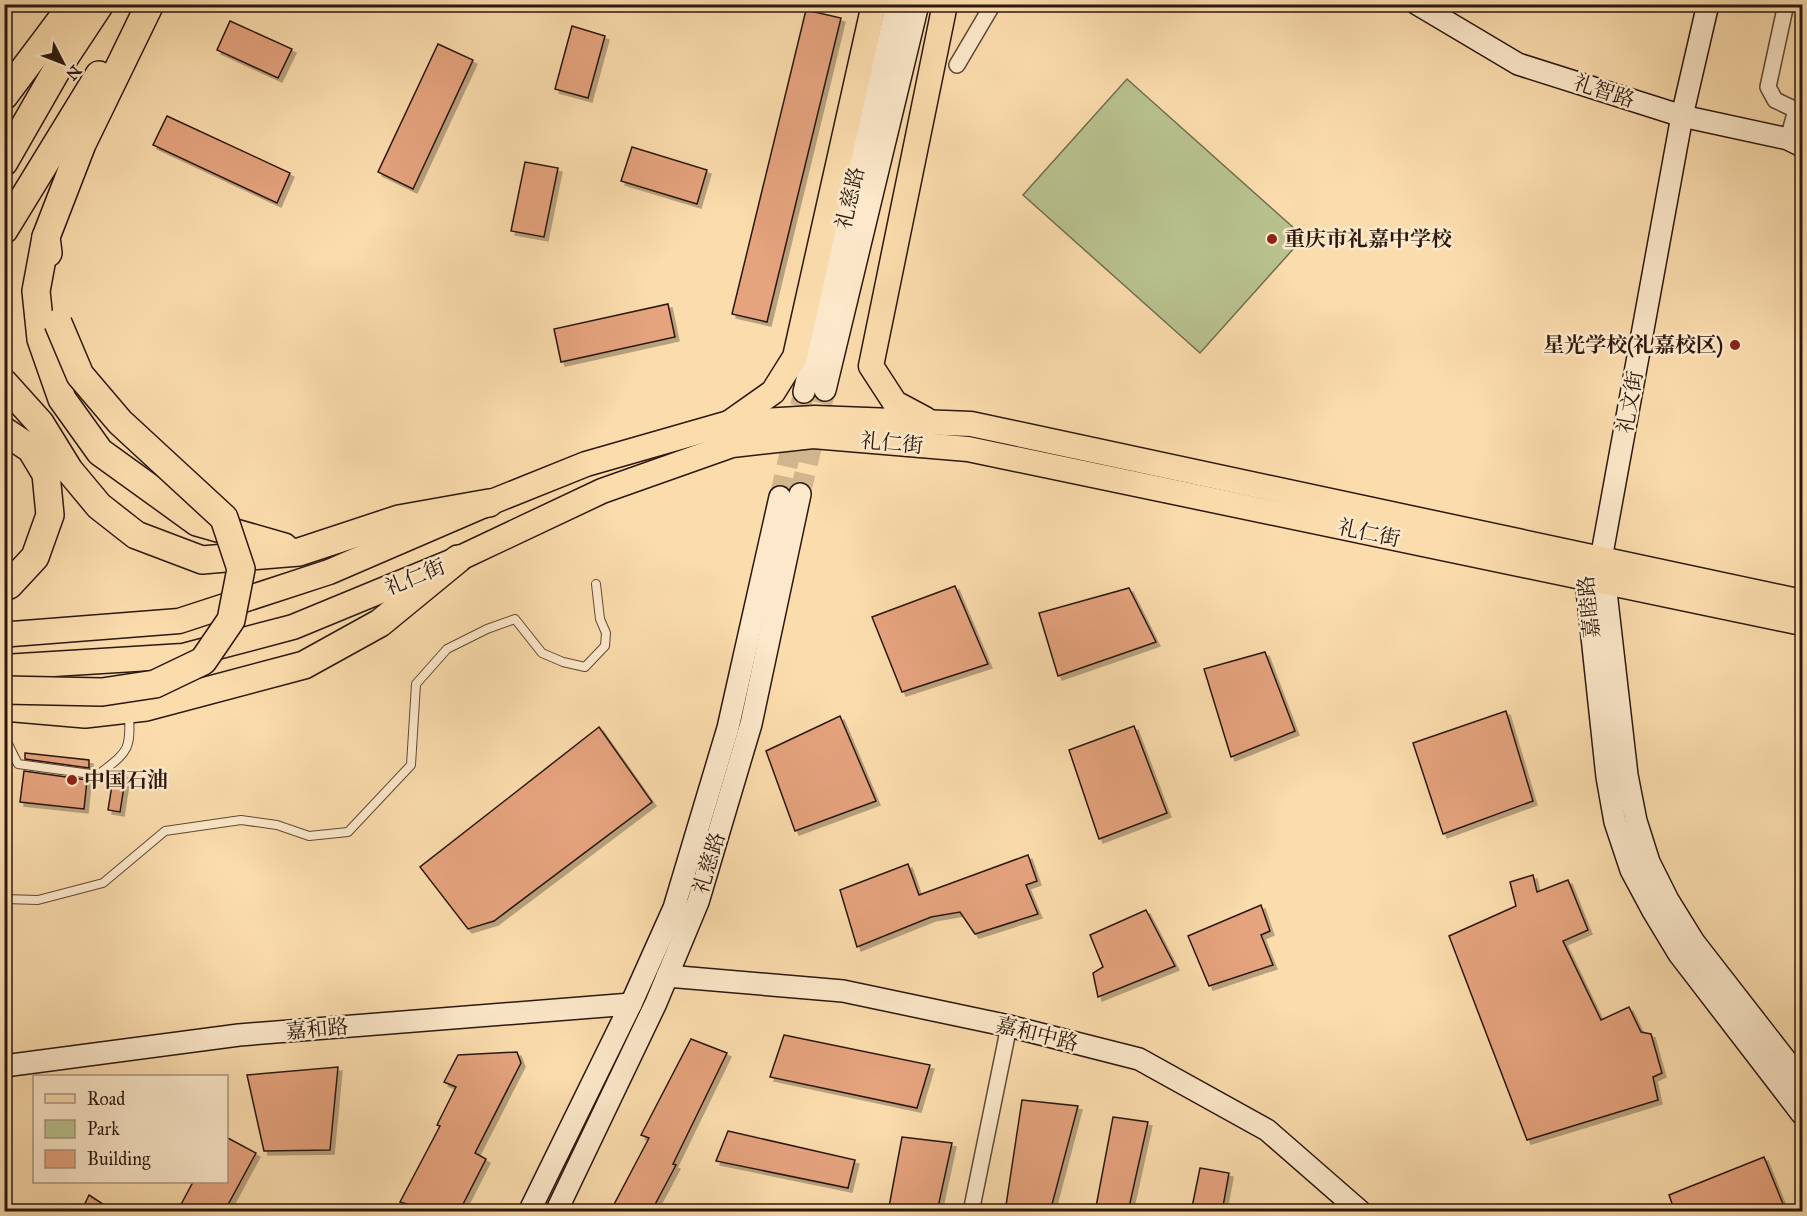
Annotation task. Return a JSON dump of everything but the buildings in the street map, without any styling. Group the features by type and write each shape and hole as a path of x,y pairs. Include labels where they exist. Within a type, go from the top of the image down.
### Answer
{"highway":[{"path":"4,96 72,4"},
{"path":"4,140 59,66 100,4"},
{"path":"4,230 144,4"},
{"path":"150,4 82,144 46,237 36,291 41,339 62,399 100,452 197,522 299,552"},
{"path":"4,162 59,66"},
{"path":"4,690 102,692 154,684 203,662 231,620 241,569 224,518 120,422 80,375 58,323 46,237"},
{"path":"6,383 40,423 69,470 99,506 136,535 202,560 299,552 399,519 489,503"},
{"path":"4,431 31,449 46,474 50,515 35,557 9,585 4,587"},
{"path":"4,707 85,714 146,707 304,665 380,623 458,559"}],"main road":[{"path":"729,423 773,392 795,357 874,4"},
{"path":"933,423 895,403 871,366 945,4"},
{"name":"礼仁街","path":"4,632 12,634 179,621 329,572 586,464 729,423 814,418 971,424 1594,569 1803,623"},
{"name":"礼仁街","path":"4,667 183,656 293,627 458,559 602,491 732,445 813,436 969,449 1594,569 1803,602"}],"street":[{"name":"礼慈路","path":"897,4 815,391 918,4"},
{"path":"957,65 993,4"},
{"name":"礼智路","path":"1417,4 1518,64 1682,116 1795,142"},
{"name":"礼文街","path":"1594,569 1682,116 1708,4"},
{"path":"1786,4 1768,87 1775,100 1796,110 1795,142"},
{"name":"礼慈路","path":"529,1212 631,1004 674,908 725,740 790,495 751,724 698,902 667,976 556,1212"},
{"name":"嘉睦路","path":"1594,569 1627,775 1636,821 1649,862 1668,900 1694,942 1803,1081"},
{"name":"嘉睦路","path":"1594,569 1607,777 1615,822 1631,870 1679,954 1803,1114"},
{"name":"嘉和中路","path":"667,976 843,991 1009,1026 1139,1059 1267,1130 1361,1212"},
{"name":"嘉和路","path":"4,1066 239,1035 631,1004"},
{"path":"971,1212 1009,1026"}],"lane":[{"path":"4,899 38,900 103,883 165,831 241,820 277,825 309,836 348,832 411,765 416,684 447,649 487,629 515,619 542,653 563,662 585,667 605,646 606,633 600,619 596,584"},
{"path":"4,718 7,742 18,764 98,775 123,755 130,740 129,709"}],"green space":[{"path":"1127,79 1304,237 1200,353 1023,195"}],"tunnel":[{"path":"800,494 825,390"},
{"path":"780,497 804,392"}],"place":[{"name":"重庆市礼嘉中学校","path":"1272,239"},
{"name":"星光学校(礼嘉校区)","path":"1735,345"},
{"name":"中国石油","path":"72,780"}]}
